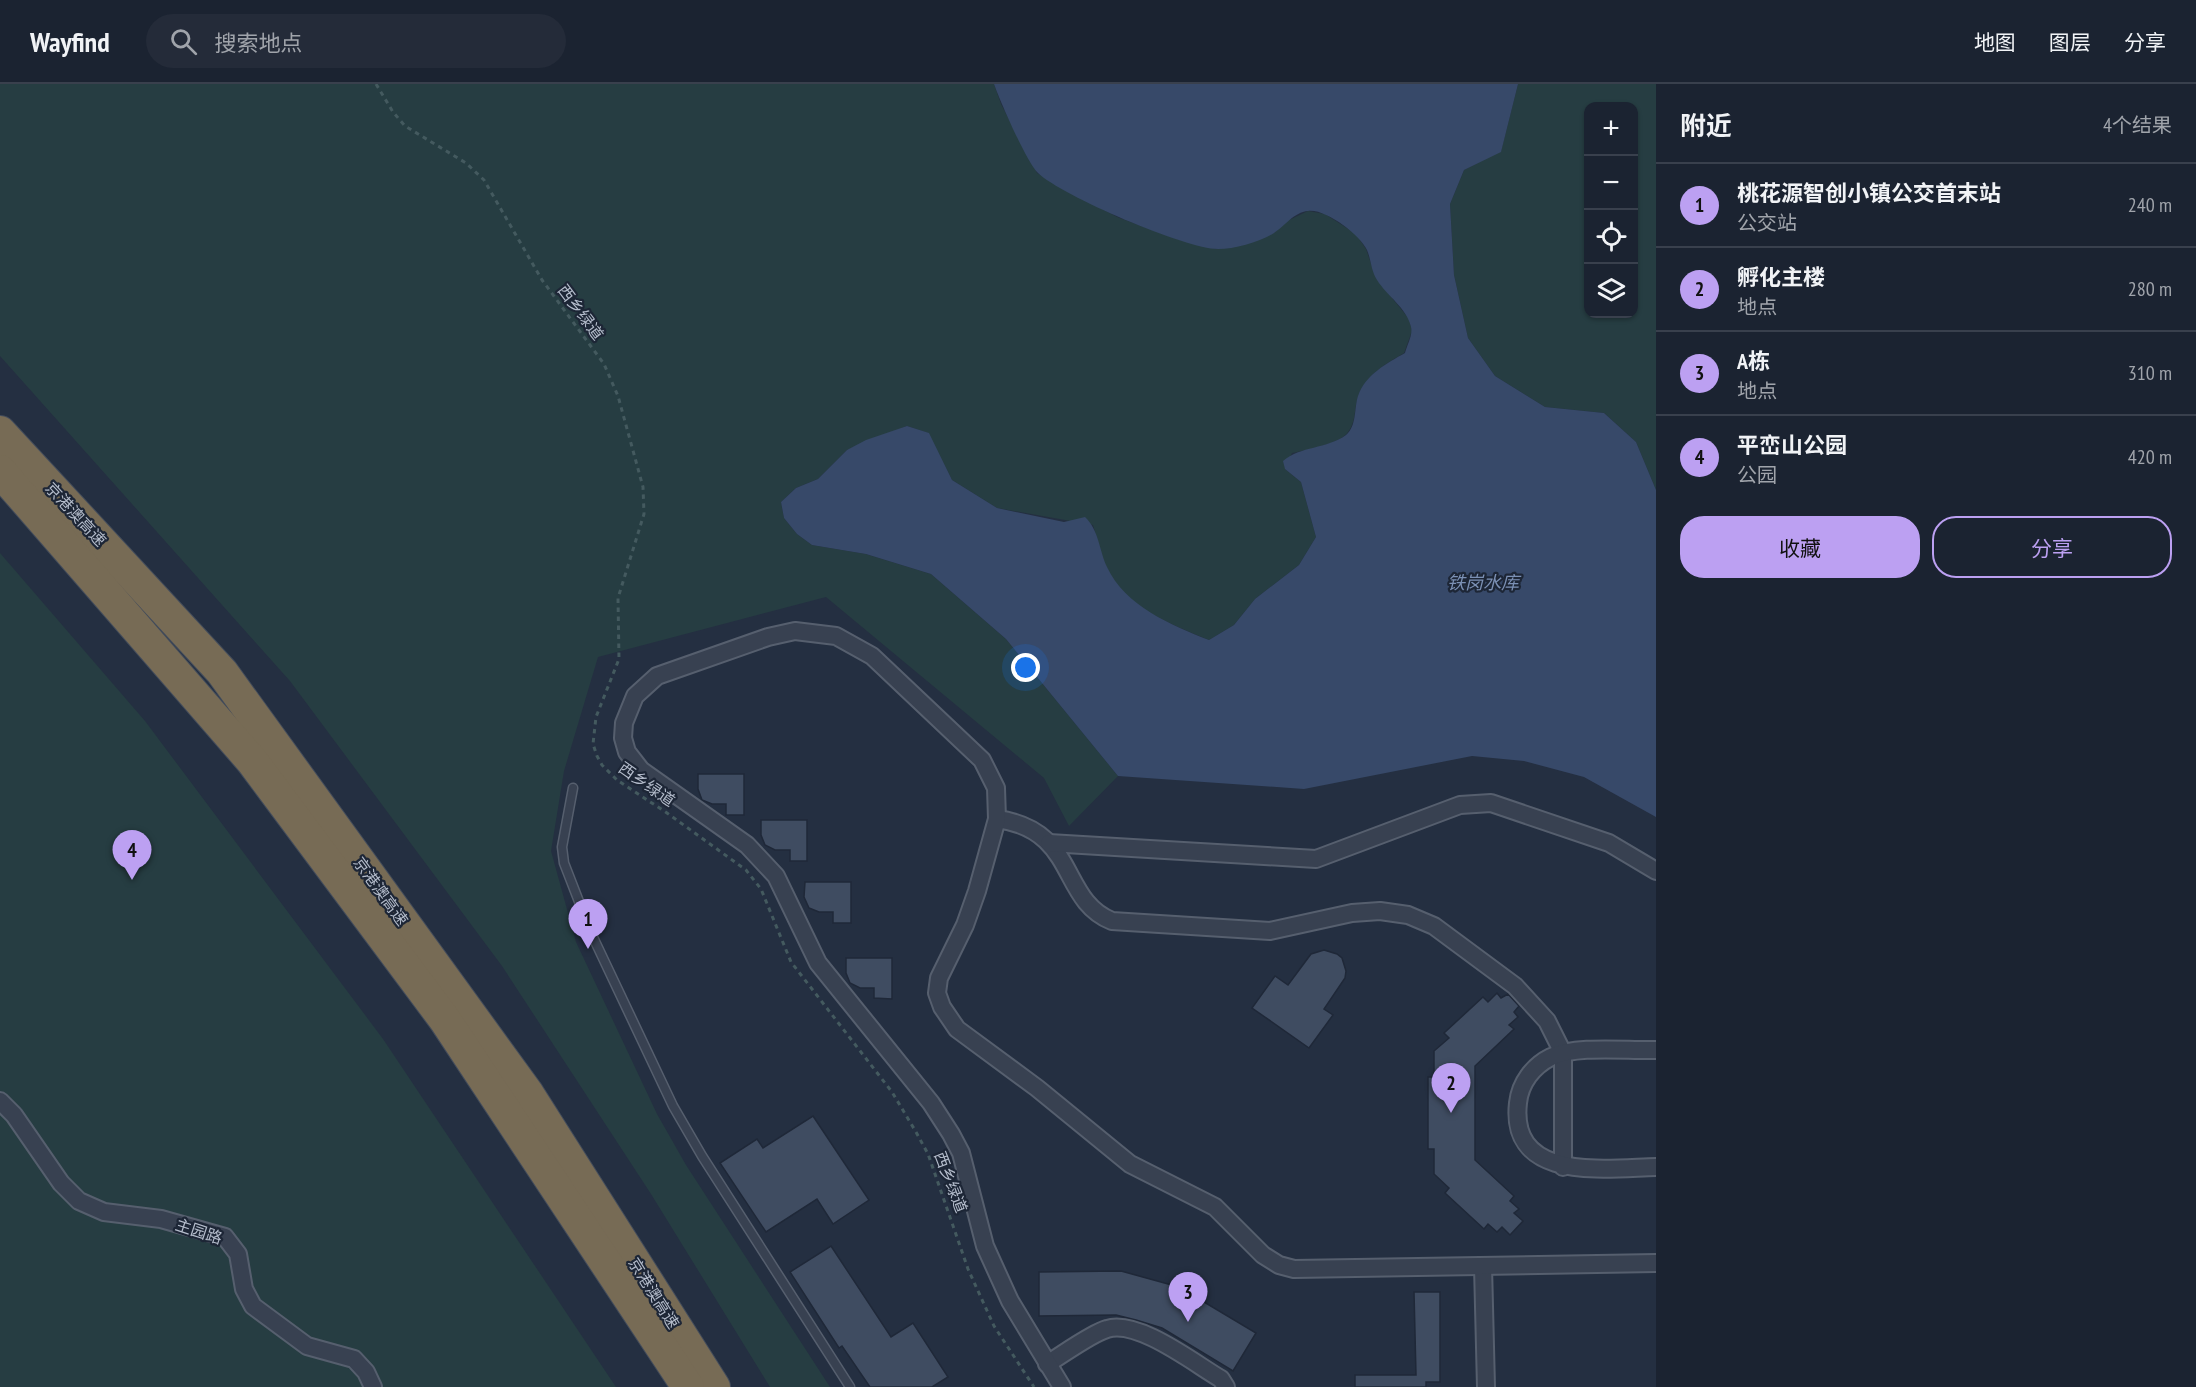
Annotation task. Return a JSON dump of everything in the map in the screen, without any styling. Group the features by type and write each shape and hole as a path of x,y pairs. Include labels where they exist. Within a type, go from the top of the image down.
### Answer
{"highway":[{"name":"京港澳高速","path":"0,432 222,672 528,1094 714,1387"},
{"name":"京港澳高速","path":"0,471 252,761 445,1020 688,1387"}],"street":[{"path":"1062,1387 1010,1301 985,1246 960,1153 931,1103 829,978 808,946 783,888 768,864 747,845 640,770 630,759 623,738 626,713 642,688 666,671 781,633 809,631 836,636 872,656 982,760 996,788 997,819 966,925 939,978 937,993 942,1006 957,1029 1037,1088 1130,1164 1215,1207 1263,1255 1279,1265 1294,1269 1656,1263"},
{"path":"1049,843 1316,859 1460,805 1491,802 1609,843 1656,871"},
{"path":"997,819 1022,825 1049,843 1061,857 1090,907 1112,921 1270,930 1366,911 1394,912 1421,920 1446,934 1527,997 1547,1021 1563,1053 1563,1167"},
{"path":"1656,1050 1563,1053 1542,1063 1526,1079 1518,1100 1517,1112 1522,1134 1528,1144 1544,1159 1563,1167 1656,1167"},
{"name":"主园路","path":"0,1101 14,1115 61,1183 79,1201 104,1212 161,1219 225,1237 238,1254 244,1289 253,1306 307,1346 354,1359 366,1372 373,1387"},
{"path":"1483,1266 1486,1387"},
{"path":"1047,1364 1107,1329 1121,1328 1151,1337 1221,1379 1226,1387"}],"lane":[{"path":"573,788 562,847 564,863 592,935 673,1106 696,1146 850,1387"}],"path":[{"name":"西乡绿道","path":"376,84 393,112 405,126 466,163 484,180 542,280 604,364 618,396 639,469 644,508 641,528 622,579 618,598 619,660 596,717 593,744 597,756 602,765 617,780 738,864 761,889 790,962 892,1092 916,1132 928,1154 968,1269 994,1326 1034,1387"}],"green space":[{"path":"0,84 994,84 1001,104 1037,173 1117,217 1177,239 1217,249 1275,232 1285,222 1308,211 1325,214 1356,234 1366,249 1376,278 1409,319 1412,331 1404,353 1377,371 1365,383 1358,397 1352,424 1344,436 1322,446 1292,453 1285,469 1301,482 1316,537 1299,565 1255,599 1234,625 1209,640 1159,618 1125,595 1117,586 1102,557 1093,525 997,508 952,480 928,433 907,426 847,450 818,479 796,488 781,502 784,518 797,534 812,545 866,554 931,574 1006,639 1118,776 1069,826 1044,778 826,597 598,657 564,771 551,851 576,942 657,1114 686,1165 830,1387 770,1387 651,1194 502,966 290,681 0,356"},
{"path":"1518,84 1656,84 1656,490 1636,442 1604,413 1545,407 1495,376 1468,338 1454,275 1450,204 1464,170 1501,151"},
{"path":"0,553 145,721 383,1039 616,1387 0,1387"}],"water":[{"name":"铁岗水库","path":"994,84 1518,84 1501,152 1464,170 1450,204 1454,275 1468,338 1495,376 1545,407 1604,413 1636,442 1656,490 1656,817 1584,777 1524,761 1472,756 1304,789 1118,776 1006,639 931,574 866,554 812,545 797,534 784,518 781,502 796,488 818,479 847,450 866,440 907,426 929,433 952,480 997,508 1064,522 1085,517 1096,534 1107,567 1125,593 1165,621 1209,640 1234,625 1255,599 1299,565 1316,537 1301,482 1285,469 1283,461 1297,453 1331,443 1346,435 1352,427 1358,396 1366,382 1377,370 1405,353 1411,333 1409,320 1377,280 1363,244 1350,230 1332,218 1315,211 1303,212 1262,239 1225,249 1202,247 1125,220 1072,195 1038,173 1021,145"}],"building":[{"path":"698,774 744,774 744,815 726,815 726,804 712,804 702,800 698,789"},
{"path":"761,820 807,820 807,861 790,861 790,850 775,850 765,845 761,835"},
{"path":"805,882 851,882 851,923 833,923 833,912 819,912 809,908 804,897"},
{"path":"1324,950 1342,958 1346,971 1345,978 1324,1009 1333,1015 1309,1048 1252,1008 1275,976 1288,985 1311,954"},
{"path":"846,958 892,958 892,999 874,998 874,988 860,988 850,983 846,973"},
{"path":"1497,993 1501,998 1508,994 1519,1006 1514,1012 1518,1017 1509,1025 1514,1029 1475,1066 1475,1160 1514,1196 1510,1201 1519,1209 1514,1213 1523,1221 1510,1235 1502,1227 1497,1232 1488,1224 1484,1229 1445,1193 1449,1188 1434,1174 1434,1149 1428,1149 1428,1077 1434,1077 1434,1051 1449,1038 1444,1033 1483,997 1488,1002"},
{"path":"813,1116 869,1200 833,1224 817,1199 766,1232 720,1163 757,1139 763,1148"},
{"path":"831,1246 891,1337 913,1323 948,1377 932,1387 870,1387 842,1346 839,1348 790,1272"},
{"path":"1121,1271 1179,1287 1256,1333 1233,1371 1162,1328 1136,1320 1116,1315 1039,1316 1039,1272"},
{"path":"1414,1292 1440,1292 1440,1382 1426,1382 1426,1387 1355,1387 1355,1375 1416,1375"}],"place":[{"name":"平峦山公园","path":"132,880"},
{"name":"桃花源智创小镇公交首末站","path":"588,949"},
{"name":"孵化主楼","path":"1451,1113"},
{"name":"A栋","path":"1188,1322"}]}
